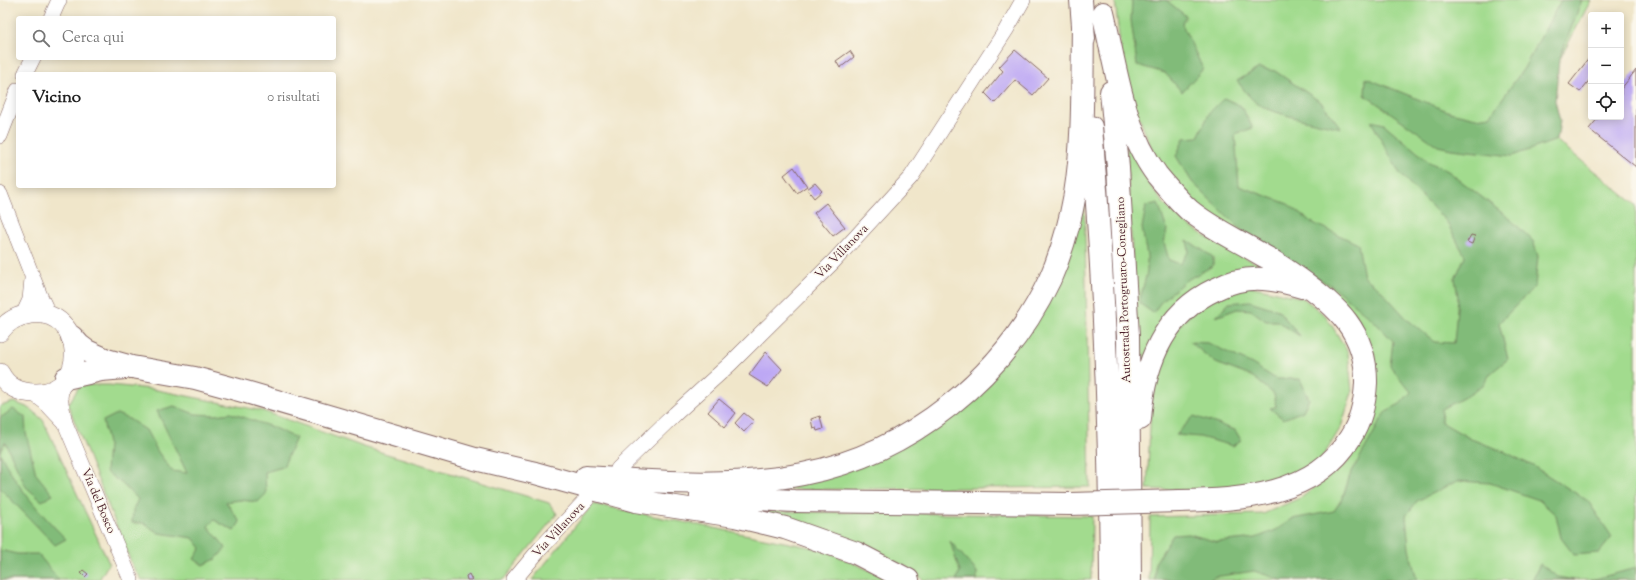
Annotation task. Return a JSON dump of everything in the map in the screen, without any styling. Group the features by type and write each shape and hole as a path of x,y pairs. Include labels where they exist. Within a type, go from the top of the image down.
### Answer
{"highway":[{"name":"Autostrada Portogruaro-Conegliano","path":"1081,0 1096,184 1105,342 1111,580"},
{"name":"Autostrada Portogruaro-Conegliano","path":"1102,7 1118,167 1128,336 1130,580"},
{"path":"535,473 678,495 794,501 1070,504 1214,501 1279,491 1324,469 1343,451 1354,432 1361,415 1366,393 1366,370 1361,348 1350,325 1335,306 1316,291 1265,256 1222,232 1190,211 1158,175 1146,159 1124,103 1102,7"},
{"path":"535,473 639,481 714,484 754,481 803,474 840,465 876,451 913,432 945,409 975,383 997,359 1019,331 1036,306 1050,278 1063,243 1075,193 1079,148 1083,25"},
{"path":"1140,580 1139,437 1141,406 1145,382 1153,357 1166,332 1177,317 1192,302 1223,285 1243,280 1263,279 1286,282 1316,291"},
{"path":"72,337 87,351 107,360 132,367 195,378 446,451 535,473 636,501 735,516 785,528 856,553 908,580"},
{"path":"64,381 101,370 132,367"}],"main road":[{"path":"0,332 9,322 23,315 42,314 54,318 65,326 72,337 75,350 74,363 64,381 54,389 41,394 7,390 0,373"}],"street":[{"path":"52,16 59,0"},
{"name":"Via Villanova","path":"618,469 730,364 828,268 911,177 1006,30 1023,0"},
{"path":"27,72 32,60"},
{"path":"0,136 16,95"},
{"path":"0,194 32,276 48,310 54,318"},
{"path":"23,315 30,300 32,276"},
{"path":"64,381 60,398 65,423"},
{"path":"33,393 46,403 65,423"},
{"name":"Via del Bosco","path":"65,423 125,577"},
{"name":"Via Villanova","path":"514,580 540,549 587,499"}],"green space":[{"path":"1115,0 1591,0 1529,118 1636,205 1636,580 1149,580 1150,517 1263,514 1302,497 1348,462 1372,416 1373,353 1355,314 1311,277 1201,211 1163,176 1124,81"},
{"path":"1132,0 1166,0 1186,16 1182,24 1203,69 1182,92 1165,73 1137,65 1131,20"},
{"path":"1561,0 1582,0 1559,60 1555,101 1560,121 1557,140 1512,156 1451,149 1438,146 1365,95 1366,78 1450,112 1476,118 1490,116 1524,68"},
{"path":"1259,68 1275,71 1322,103 1341,128 1282,114 1261,106 1254,101 1237,81"},
{"path":"1224,98 1241,106 1253,128 1235,134 1239,186 1288,204 1311,222 1358,244 1364,277 1378,287 1407,319 1435,342 1454,343 1458,297 1455,279 1465,256 1446,221 1400,174 1371,121 1384,124 1429,162 1448,171 1510,219 1533,241 1538,256 1535,286 1499,323 1508,359 1491,373 1482,386 1442,409 1441,422 1471,439 1505,452 1533,466 1588,501 1612,537 1599,553 1574,555 1561,538 1556,515 1539,500 1490,483 1457,481 1417,501 1406,516 1409,549 1417,580 1281,580 1254,571 1214,577 1210,580 1155,580 1155,563 1173,535 1189,534 1217,542 1256,538 1276,530 1292,519 1334,511 1343,497 1350,475 1386,411 1400,404 1411,392 1390,366 1393,341 1374,321 1332,286 1256,244 1192,182 1176,156 1184,138 1198,137 1210,112"},
{"path":"1126,143 1157,195 1180,219 1225,247 1271,270 1220,275 1139,378"},
{"path":"1084,185 1090,487 745,490 875,458 1007,356"},
{"path":"1158,203 1167,230 1164,243 1169,260 1180,264 1189,251 1187,240 1213,257 1213,266 1185,281 1161,302 1153,313 1139,303 1147,272 1147,256 1142,228 1146,206"},
{"path":"1250,286 1303,298 1326,316 1348,352 1352,392 1341,427 1321,460 1281,480 1224,492 1147,489 1152,385 1176,328 1207,300"},
{"path":"1250,301 1278,310 1301,337 1277,321 1266,321 1251,310 1237,309 1216,317 1229,303"},
{"path":"1190,342 1208,343 1252,364 1276,379 1300,379 1309,399 1303,411 1283,419 1270,408 1276,407 1274,394 1253,377 1216,363"},
{"path":"80,385 109,385 152,389 263,411 364,447 549,503 557,514 503,580 142,580 133,567 68,405"},
{"path":"14,402 29,408 43,420 109,563 99,580 0,580 0,406"},
{"path":"174,406 195,414 215,415 231,413 272,427 296,438 283,467 265,472 266,494 258,502 240,500 226,502 240,522 234,531 214,520 208,526 226,548 216,559 203,565 194,559 201,548 193,538 159,533 143,523 132,523 133,510 138,499 121,483 106,472 108,444 103,421 117,414 129,419 146,430 158,452 172,471 187,473 157,411"},
{"path":"13,409 25,417 26,433 36,474 53,495 42,501 26,487 5,442 0,452 0,418"},
{"path":"1194,416 1235,430 1241,440 1233,446 1200,437 1176,435"},
{"path":"0,453 13,477 29,499 66,539 55,545 0,488"},
{"path":"593,504 824,550 891,580 532,580"},
{"path":"750,511 1092,516 1091,580 924,580 905,566 834,535"},
{"path":"950,541 977,572 977,580 956,580 960,572"},
{"path":"0,550 17,554 38,554 59,580 0,580"},
{"path":"1540,564 1558,577 1574,580 1532,580"},
{"path":"1636,568 1636,580 1591,580"}],"building":[{"path":"1015,50 1048,78 1033,95 1015,80 995,103 985,93 1003,71 999,67"},
{"path":"850,51 854,57 840,68 836,61"},
{"path":"1588,60 1588,82 1580,92 1569,84"},
{"path":"1636,70 1636,167 1589,129 1596,120 1624,120 1624,85"},
{"path":"794,167 807,186 797,193 784,175"},
{"path":"815,183 822,191 814,198 807,189"},
{"path":"826,203 845,227 833,236 814,213"},
{"path":"1471,235 1475,236 1472,244 1467,242"},
{"path":"766,352 782,369 768,387 749,375"},
{"path":"719,399 736,413 725,427 708,412"},
{"path":"744,413 754,421 744,432 735,423"},
{"path":"820,416 823,429 817,431 816,428 813,429 811,419"},
{"path":"83,570 88,574 85,577 81,573"},
{"path":"469,574 472,580 467,580 466,576"}]}
